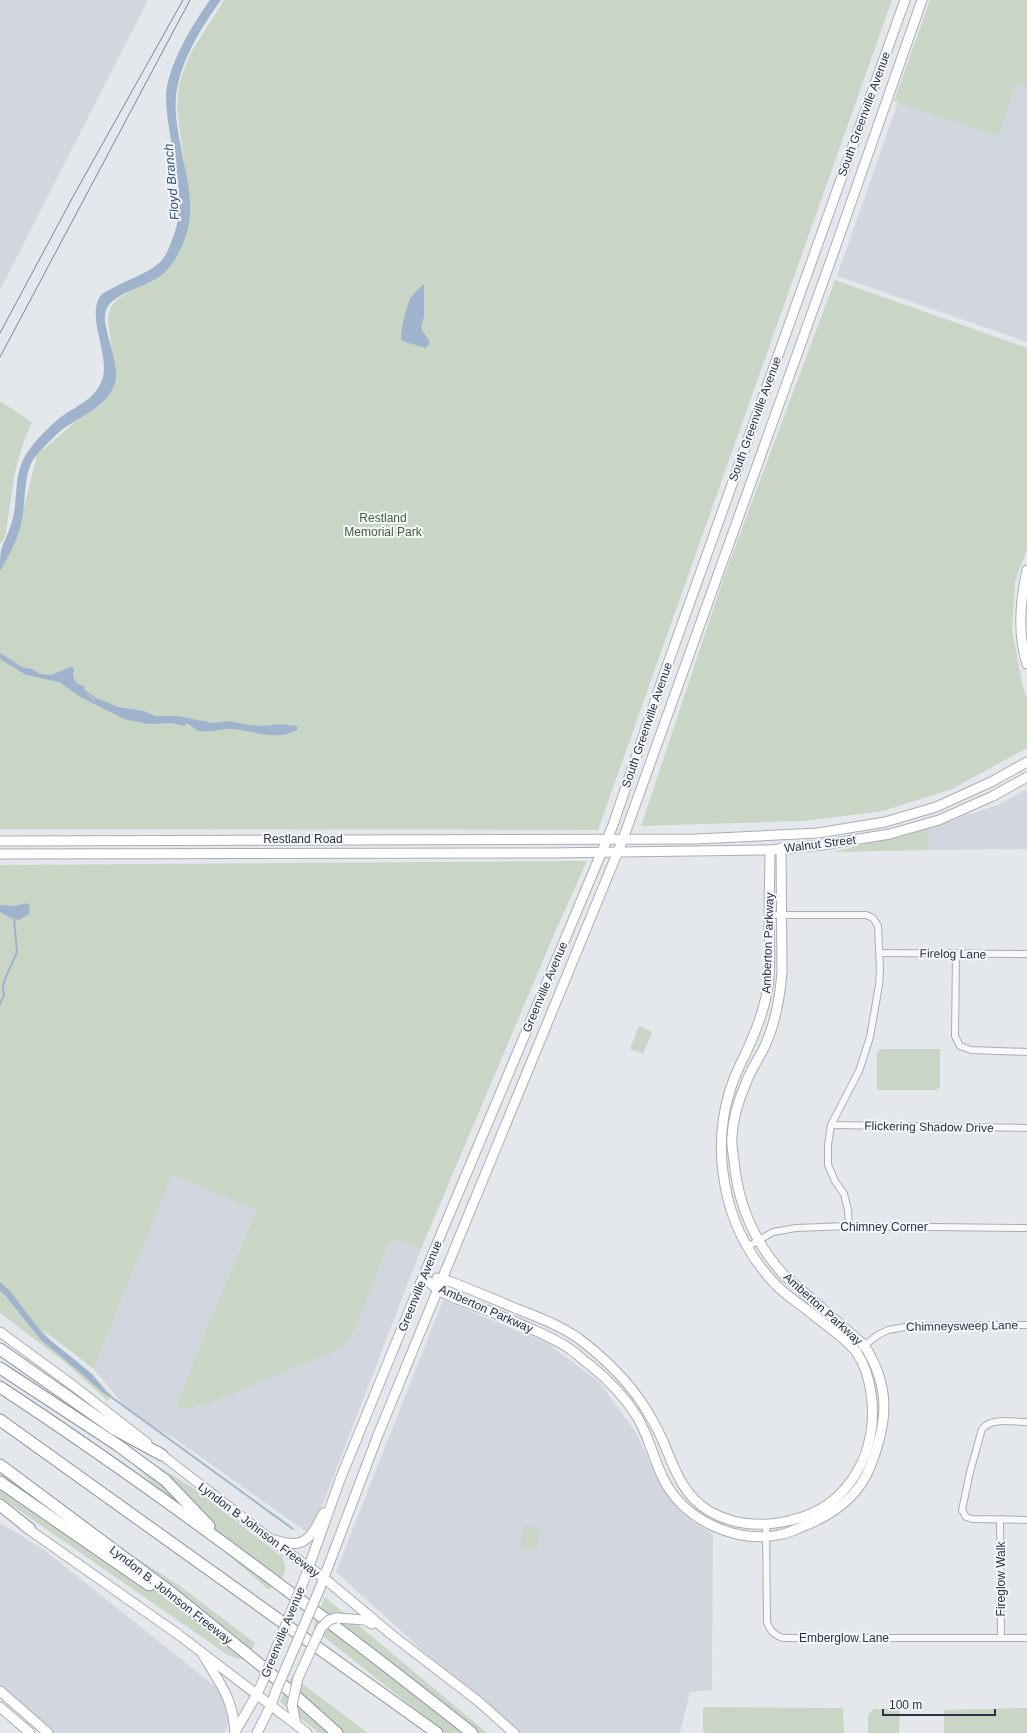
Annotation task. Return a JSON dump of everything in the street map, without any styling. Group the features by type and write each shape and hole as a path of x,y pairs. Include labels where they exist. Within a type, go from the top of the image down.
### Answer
{"highway":[{"path":"0,1349 114,1429 162,1455"},
{"path":"0,1368 116,1444 165,1480 226,1543"},
{"path":"0,1387 51,1420 226,1543 472,1733"},
{"path":"0,1420 437,1733"},
{"name":"Lyndon B. Johnson Freeway","path":"0,1465 173,1594 263,1667 337,1733"},
{"path":"0,1482 239,1648"},
{"path":"0,1505 30,1529"}],"main road":[{"name":"South Greenville Avenue","path":"606,839 629,779 648,719 905,0"},
{"name":"South Greenville Avenue","path":"622,839 832,257 922,0"},
{"path":"870,98 886,104"},
{"path":"815,250 832,257"},
{"path":"1027,570 1023,586 1020,617 1021,637 1027,664"},
{"path":"648,719 663,725"},
{"name":"Walnut Street","path":"606,839 696,839 818,833 885,822 944,803 991,782 1027,762"},
{"name":"Walnut Street","path":"601,852 770,850 822,845 890,834 950,815 993,796 1027,777"},
{"path":"629,779 643,783"},
{"path":"944,803 950,815"},
{"name":"Restland Road","path":"0,841 606,839"},
{"name":"Greenville Avenue","path":"235,1733 263,1681 423,1277 606,839"},
{"name":"Greenville Avenue","path":"256,1733 271,1705 320,1588 390,1406 571,967 622,839"},
{"name":"Amberton Parkway","path":"423,1277 438,1290 537,1331 570,1349 610,1382 636,1415 663,1480 670,1491 685,1507 704,1522 720,1530 756,1536 782,1534 817,1522 831,1514 857,1490 869,1472 882,1433 885,1413 885,1398 880,1375 872,1357 864,1345 784,1275 757,1241 739,1196 735,1174 732,1136 744,1089 772,1028 782,972 781,848"},
{"name":"Amberton Parkway","path":"423,1277 442,1278 551,1323 578,1338 624,1380 641,1402 657,1430 676,1473 687,1491 694,1499 710,1511 730,1519 753,1525 766,1525 804,1518 821,1509 846,1489 858,1472 871,1437 874,1419 869,1380 862,1362 856,1352 844,1340 779,1288 747,1247 739,1234 724,1182 721,1132 727,1101 733,1082 755,1034 766,1000 768,988 770,850"},
{"name":"Restland Road","path":"0,854 601,852"},
{"path":"504,1085 519,1091"},
{"name":"Lyndon B Johnson Freeway","path":"0,1332 122,1422 269,1538 308,1568 324,1578 388,1632 471,1696 514,1733"},
{"path":"570,1349 578,1338"},
{"path":"374,1398 390,1406"},
{"path":"269,1538 286,1544 301,1543 313,1533 322,1516 332,1504"},
{"path":"0,1513 30,1529 200,1650 307,1733"},
{"path":"296,1724 292,1705 298,1678 321,1628 329,1620 336,1618 365,1620 388,1632"},
{"path":"200,1650 230,1701 233,1711 235,1733"},
{"path":"0,1691 48,1733"},
{"path":"0,1707 30,1733"}],"street":[{"path":"769,915 869,916 873,918 878,926 880,953 879,985 870,1037 859,1071 831,1125 828,1145 828,1165 835,1181 844,1194 848,1210 849,1226"},
{"name":"Firelog Lane","path":"880,953 1027,954"},
{"path":"956,954 956,1036 960,1046 971,1050 1027,1052"},
{"name":"Flickering Shadow Drive","path":"831,1125 1027,1128"},
{"name":"Chimney Corner","path":"747,1247 773,1232 783,1229 849,1226 1027,1228"},
{"name":"Chimneysweep Lane","path":"856,1352 864,1345 888,1330 911,1326 1027,1325"},
{"path":"1027,1422 992,1422 986,1424 982,1429 970,1472 962,1510 966,1517 972,1519 1027,1520"},
{"name":"Fireglow Walk","path":"1000,1520 1001,1638"},
{"name":"Emberglow Lane","path":"766,1525 767,1622 769,1629 776,1636 783,1638 1027,1638"}],"shaded area":[{"path":"0,0 148,0 0,290"},
{"path":"934,0 1027,29 1027,342 837,276"},
{"path":"1027,789 1027,849 928,850 929,827 998,805"},
{"path":"172,1175 256,1209 176,1407 198,1407 345,1344 355,1330 389,1243 398,1239 421,1249 311,1535 174,1438 147,1424 126,1408 94,1369"},
{"path":"443,1300 547,1343 600,1383 637,1434 658,1480 692,1521 713,1534 712,1690 690,1692 680,1733 514,1733 336,1572"},
{"path":"0,1523 43,1549 222,1692 229,1723 224,1733 52,1733 0,1688"}],"green space":[{"name":"Restland Memorial Park","path":"224,0 892,0 598,830 0,829 0,566 10,550 24,508 37,455 104,397 115,378 108,320 110,309 116,300 166,270 189,201 177,108 179,84 190,54"},
{"path":"930,0 1027,0 1027,87 1016,84 998,136 894,101"},
{"path":"835,280 1027,348 1027,549 1015,582 1012,630 1023,688 1027,698 1027,748 952,789 883,811 803,821 641,826 724,577"},
{"path":"0,401 32,422 24,441 15,472 5,537 0,544"},
{"path":"929,827 928,850 834,852"},
{"path":"587,861 555,932 421,1249 398,1239 389,1243 355,1330 345,1344 330,1353 204,1405 190,1408 176,1407 212,1315 256,1210 172,1175 94,1369 43,1330 56,1349 78,1362 111,1394 108,1401 66,1363 0,1313 0,865"},
{"path":"639,1026 652,1032 643,1054 630,1049"},
{"path":"882,1049 940,1049 940,1087 936,1090 877,1090 877,1052"},
{"path":"68,1404 127,1447 196,1490 282,1557 285,1568 283,1576 269,1590 219,1547 135,1466 63,1406"},
{"path":"0,1475 31,1490 180,1586 255,1643 248,1658 239,1659 228,1655 0,1497"},
{"path":"524,1525 541,1529 537,1550 520,1547"},
{"path":"325,1597 487,1733 445,1733 313,1628"},
{"path":"292,1676 368,1733 319,1733 280,1702"},
{"path":"705,1707 843,1708 844,1733 705,1733 703,1729 703,1709"},
{"path":"1027,1708 1027,1733 944,1733 944,1710"},
{"path":"874,1709 900,1709 899,1733 868,1733 868,1715"}],"water":[{"path":"210,0 221,0 192,45 182,70 176,96 179,138 188,181 190,199 190,217 184,240 174,260 164,273 158,278 116,298 106,310 106,325 115,365 115,383 106,398 100,404 60,431 33,460 25,489 19,533 0,571 1,551 12,521 18,474 22,461 40,436 62,416 82,404 94,394 102,380 104,370 96,314 97,304 101,295 155,266 165,255 172,240 177,223 179,206 176,169 167,114 167,84 182,46"},
{"path":"424,284 424,317 421,326 430,342 426,348 402,341 401,337 409,301"},
{"path":"0,655 19,667 32,669 40,674 51,675 71,667 74,668 73,676 76,683 84,686 85,693 93,699 102,700 118,707 144,711 155,716 178,716 213,723 230,721 247,725 264,726 280,724 296,726 298,728 297,730 288,733 272,735 230,729 199,731 186,723 185,726 171,723 149,724 124,719 82,698 59,682 26,675 0,659"},
{"path":"27,903 30,906 29,914 19,920 0,912 0,905 15,906"},
{"path":"0,1282 10,1291 43,1334 92,1374 105,1390 103,1393 40,1339 5,1295 0,1291"}],"waterway":[{"path":"0,654 25,670"},
{"path":"83,690 99,701"},
{"path":"0,1004 4,995 3,987 5,979 17,952 14,919"},
{"path":"103,1391 293,1529"}],"tram line":[{"path":"0,333 75,193 183,0"},
{"path":"0,357 190,0"}],"water label":[{"name":"Floyd Branch","path":"171,182"}]}
